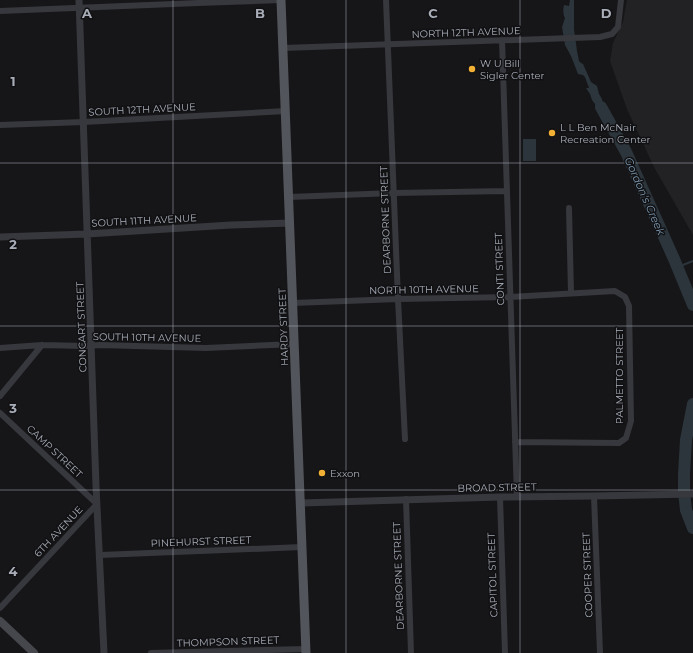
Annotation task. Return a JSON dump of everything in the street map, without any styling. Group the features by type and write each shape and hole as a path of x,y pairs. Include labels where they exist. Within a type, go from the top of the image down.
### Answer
{"main road":[{"name":"HARDY STREET","path":"281,0 306,651"},
{"path":"0,621 34,653"}],"street":[{"name":"CONCART STREET","path":"79,0 97,504 104,653"},
{"path":"0,11 198,2 281,0"},
{"name":"DEARBORNE STREET","path":"386,0 405,439"},
{"name":"NORTH 12TH AVENUE","path":"283,48 587,38 606,36 612,34 618,27 621,0"},
{"name":"CONTI STREET","path":"502,40 517,497"},
{"name":"SOUTH 12TH AVENUE","path":"0,125 286,111"},
{"path":"289,197 507,191"},
{"path":"569,208 571,293"},
{"name":"SOUTH 11TH AVENUE","path":"0,237 88,234 231,225 290,223"},
{"name":"NORTH 10TH AVENUE","path":"293,303 510,297 616,291 625,297"},
{"name":"PALMETTO STREET","path":"515,442 619,443 626,438 631,421 629,306 625,297"},
{"name":"SOUTH 10TH AVENUE","path":"0,348 42,345 100,345 206,348 294,344"},
{"path":"0,396 42,345"},
{"name":"CAMP STREET","path":"0,413 97,504"},
{"name":"BROAD STREET","path":"301,503 406,499 693,494"},
{"name":"COOPER STREET","path":"594,496 600,653"},
{"name":"CAPITOL STREET","path":"500,497 505,653"},
{"name":"DEARBORNE STREET","path":"406,499 411,653"},
{"name":"6TH AVENUE","path":"0,608 97,504"},
{"name":"PINEHURST STREET","path":"100,555 302,547"},
{"name":"THOMPSON STREET","path":"151,653 306,651"}],"shaded area":[{"path":"570,0 574,0 574,29 579,61 583,64 591,82 597,86 599,94 609,115 609,121 603,120 586,88 589,88 585,77 578,74 565,45 562,27 565,18 563,8 564,5 569,6"},
{"path":"627,0 693,0 693,235 654,167 627,109 610,61 613,43 623,22"},
{"path":"523,139 536,139 536,161 523,161"}],"waterway":[{"name":"Gordon's Creek","path":"601,107 626,152 693,305"},
{"path":"679,270 683,265 693,261"},
{"name":"Gordon's Creek","path":"693,404 686,440 684,474 686,510 693,528"}],"place":[{"name":"W U Bill Sigler Center","path":"472,69"},
{"name":"L L Ben McNair Recreation Center","path":"552,133"},
{"name":"Exxon","path":"322,473"}]}
